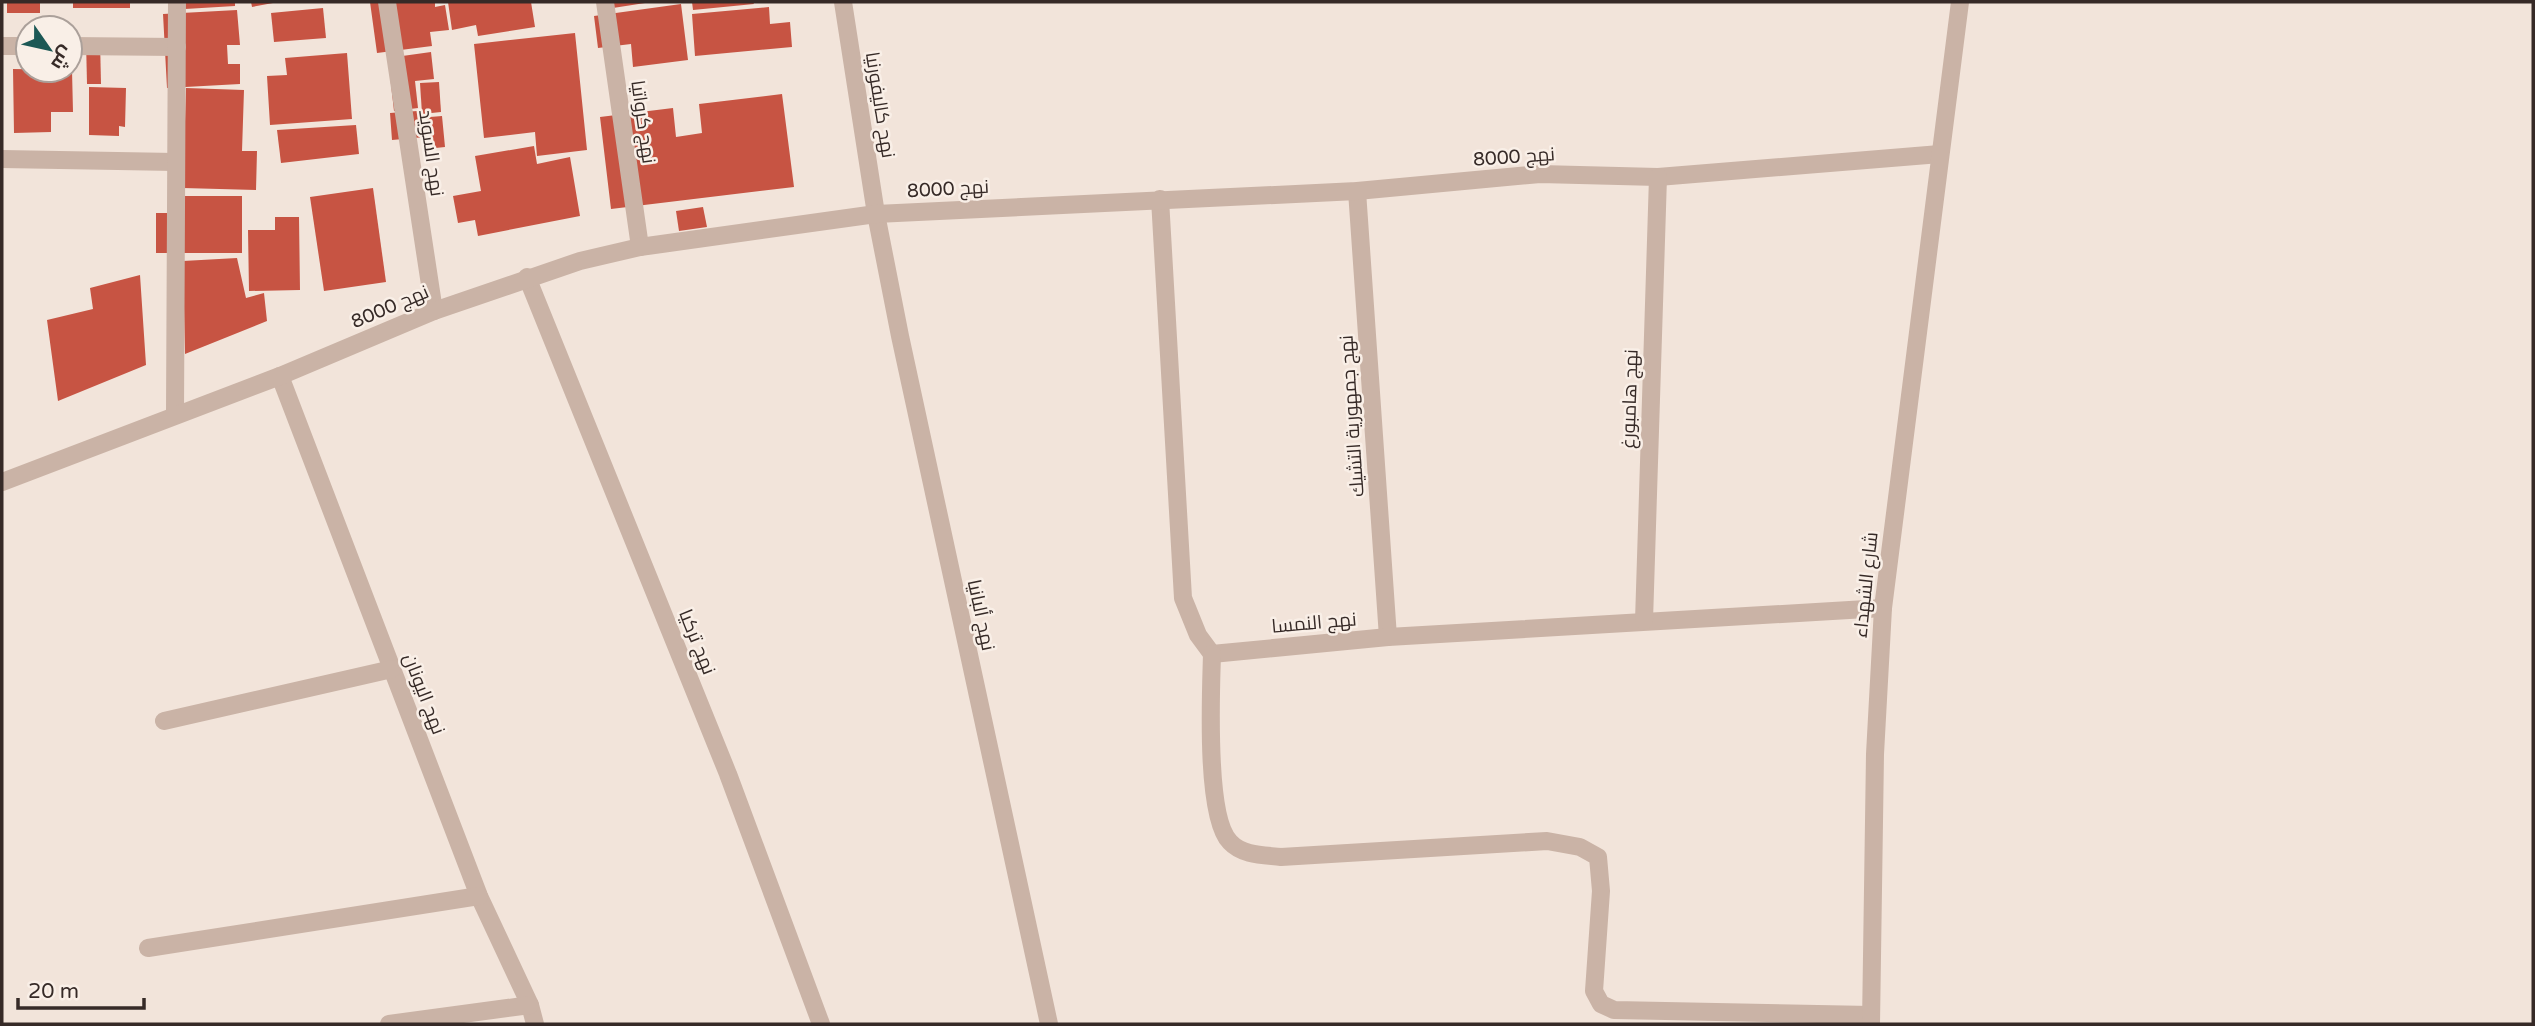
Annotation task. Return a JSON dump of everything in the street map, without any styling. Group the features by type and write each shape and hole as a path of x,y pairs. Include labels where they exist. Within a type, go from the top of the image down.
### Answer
{"street":[{"path":"175,414 177,2"},
{"name":"نهج السويد","path":"387,2 433,311"},
{"name":"نهج كرواتيا","path":"604,2 640,247"},
{"name":"نهح كاليفورنيا","path":"843,2 876,215"},
{"name":"شارع الشهداء","path":"1871,1019 1876,730 1883,608 1959,2"},
{"path":"84,46 177,47"},
{"name":"نهج 8000","path":"2,482 279,376 433,311 527,277 640,247 876,215 1357,191 1541,174 1658,177 1940,154"},
{"path":"2,159 175,162"},
{"name":"نهج هامبورغ","path":"1644,621 1658,177"},
{"name":"نهج جمهورية التشيك","path":"1357,191 1388,637"},
{"path":"1160,199 1182,598 1198,635 1212,654 1209,737 1217,811 1229,842 1249,854 1281,857 1547,841 1580,847 1598,857 1601,891 1594,991 1601,1004 1614,1010 1871,1019"},
{"name":"نهج ألبانيا","path":"876,215 1048,1024"},
{"name":"نهج تركيا","path":"527,277 728,774 821,1024"},
{"name":"نهج اليونان","path":"279,376 479,896 530,1005 535,1024"},
{"name":"نهج النمسا","path":"1212,654 1388,637 1883,608"},
{"path":"164,720 392,668"},
{"path":"148,948 479,896"},
{"path":"388,1024 530,1005"}],"building":[{"path":"7,2 40,2 40,13 7,13"},
{"path":"73,2 130,2 130,8 73,8"},
{"path":"185,2 235,2 235,6 185,9"},
{"path":"251,2 273,2 273,3 252,7"},
{"path":"370,2 435,2 435,7 445,5 449,30 430,32 432,46 377,53"},
{"path":"448,2 531,2 535,27 478,36 476,25 452,30"},
{"path":"612,2 645,2 645,3 613,8"},
{"path":"692,2 753,2 754,4 693,10"},
{"path":"681,4 688,60 633,67 631,44 598,48 594,16"},
{"path":"769,7 770,24 790,22 792,47 695,56 692,14"},
{"path":"323,8 326,38 274,42 271,13"},
{"path":"237,10 240,45 227,45 228,64 240,64 240,84 167,88 163,14"},
{"path":"575,33 587,150 537,156 535,132 484,138 474,44"},
{"path":"86,40 100,40 101,84 87,84"},
{"path":"431,52 434,79 415,81 418,108 394,111 388,58"},
{"path":"347,53 352,119 270,125 267,76 287,75 285,58"},
{"path":"13,69 14,84 72,84 73,112 51,112 51,132 14,133"},
{"path":"439,82 441,112 422,114 420,83"},
{"path":"89,87 126,88 125,127 119,126 119,136 89,135"},
{"path":"186,88 244,90 242,151 257,151 256,190 183,188"},
{"path":"782,94 794,187 611,209 600,117 673,108 676,137 702,133 699,104"},
{"path":"417,111 418,118 442,116 445,147 426,149 425,137 392,140 390,113"},
{"path":"356,125 359,154 281,163 277,130"},
{"path":"534,146 537,164 570,157 580,216 478,236 475,220 458,223 453,196 481,191 475,156"},
{"path":"373,188 386,282 324,291 310,197"},
{"path":"181,196 242,196 242,253 156,253 156,213 181,213"},
{"path":"703,207 707,227 679,231 676,211"},
{"path":"275,217 299,217 300,290 249,291 248,230 275,230"},
{"path":"237,258 246,298 264,293 267,321 185,354 183,261"},
{"path":"140,275 146,365 58,401 47,320 93,309 90,288"}]}
